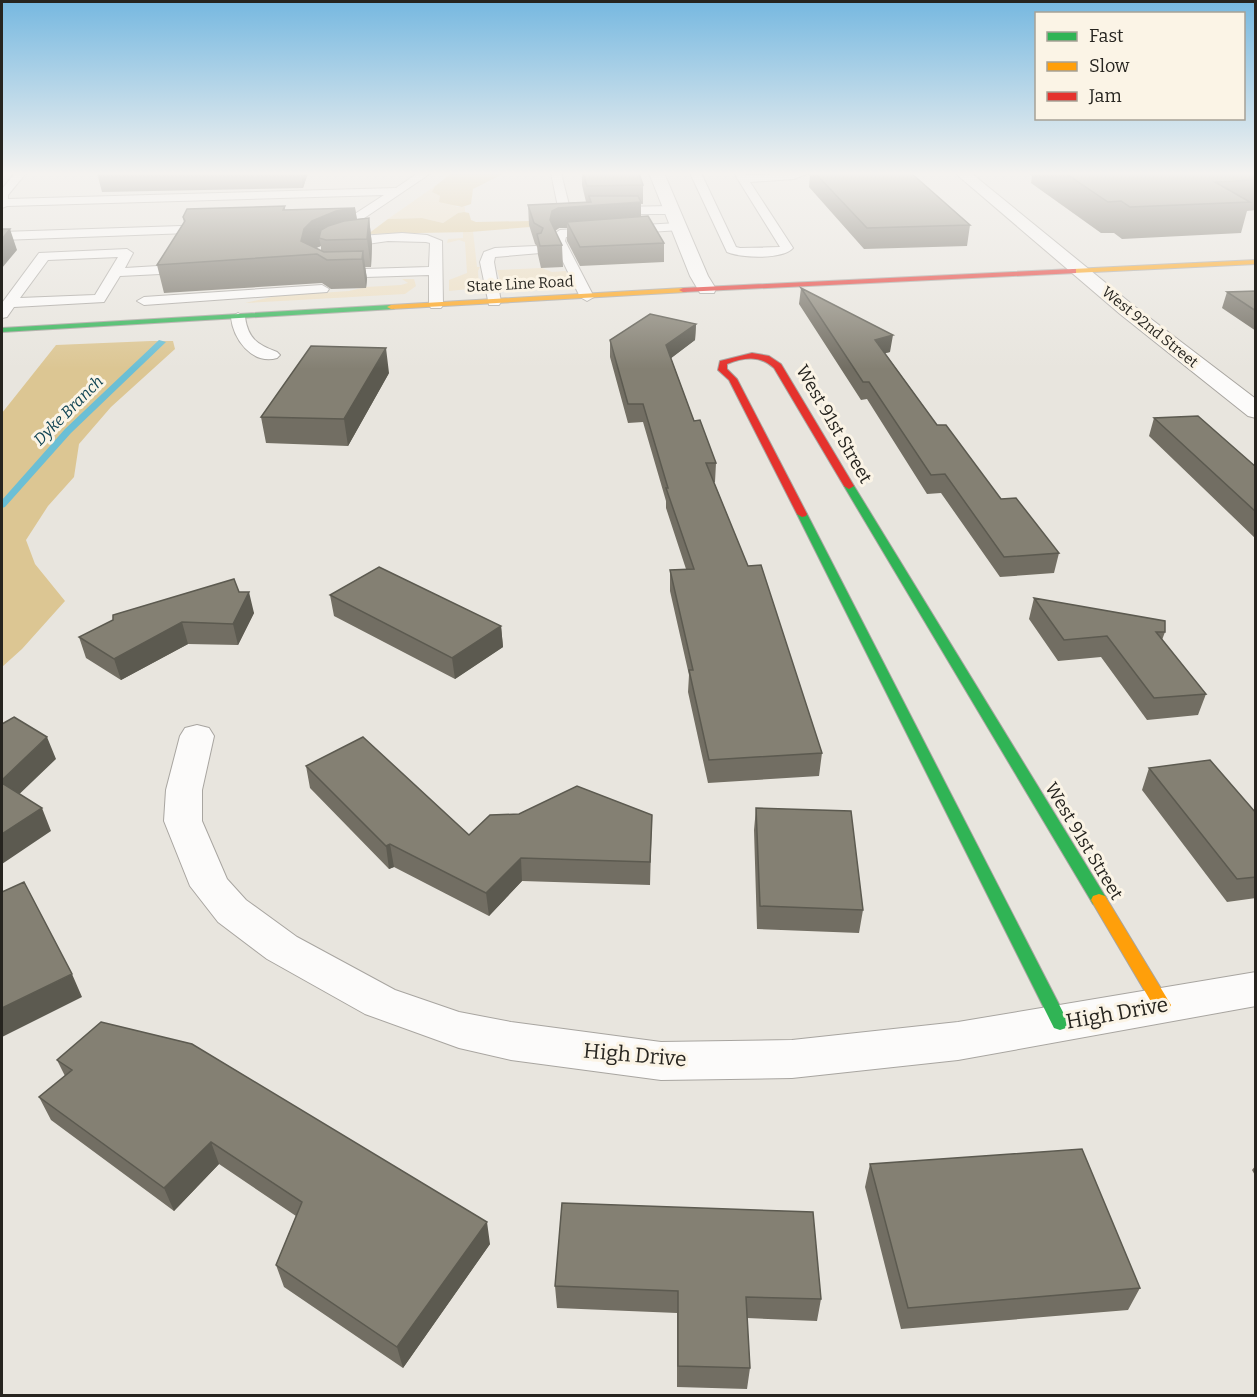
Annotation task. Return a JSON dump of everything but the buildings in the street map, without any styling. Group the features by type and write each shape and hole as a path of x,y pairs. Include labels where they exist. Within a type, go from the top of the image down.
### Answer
{"street":[{"path":"683,238 707,290"},
{"name":"West 92nd Street","path":"1041,238 1256,411"},
{"name":"State Line Road","path":"2,330 1256,262"},
{"name":"West 91st Street","path":"1060,1023 733,379 722,370 723,363 736,357 757,355 772,359 780,365 782,374 1162,1005"},
{"name":"High Drive","path":"197,736 184,790 183,821 210,886 232,911 282,948 380,1002 459,1030 511,1041 661,1061 792,1059 958,1041 1256,989"}],"lane":[{"path":"152,285 155,265 177,238"},
{"path":"322,250 345,243 394,238"},
{"path":"427,238 436,241 436,305"},
{"path":"559,238 587,297"},
{"path":"726,238 731,249 738,252 780,252 787,248 781,238"},
{"path":"132,323 152,285 173,265 183,247 167,248"},
{"path":"494,302 487,262 489,255 495,252 536,250"},
{"path":"127,253 99,299 5,309 44,256 127,253"},
{"path":"320,272 328,274 436,271"},
{"path":"115,272 152,285 230,295 322,289"},
{"path":"230,295 230,317 242,339 256,349 272,355"}],"shaded area":[{"path":"474,238 477,267 480,267 478,271 479,288 449,291 449,280 467,273 465,242 459,240 447,243 448,239"},
{"path":"542,268 552,272 566,271 569,283 502,287 497,270"},
{"path":"402,279 414,279 416,286 405,294 245,303 276,296 349,291 408,283"},
{"path":"173,341 175,349 111,407 79,444 74,477 48,506 26,540 35,564 65,601 22,649 2,667 2,413 56,345"}],"waterway":[{"name":"Dyke Branch","path":"2,505 68,431 162,342"}],"traffic: fast":[{"path":"2,330 391,307"},
{"path":"849,486 1099,900"},
{"path":"802,514 1060,1023"}],"traffic: slow":[{"path":"1073,271 1256,262"},
{"path":"391,307 683,290"},
{"path":"1099,900 1162,1005"}],"traffic: jam":[{"path":"683,290 1073,271"},
{"path":"802,514 733,379 722,370 723,363 744,356 759,356 778,366 849,486"}]}
